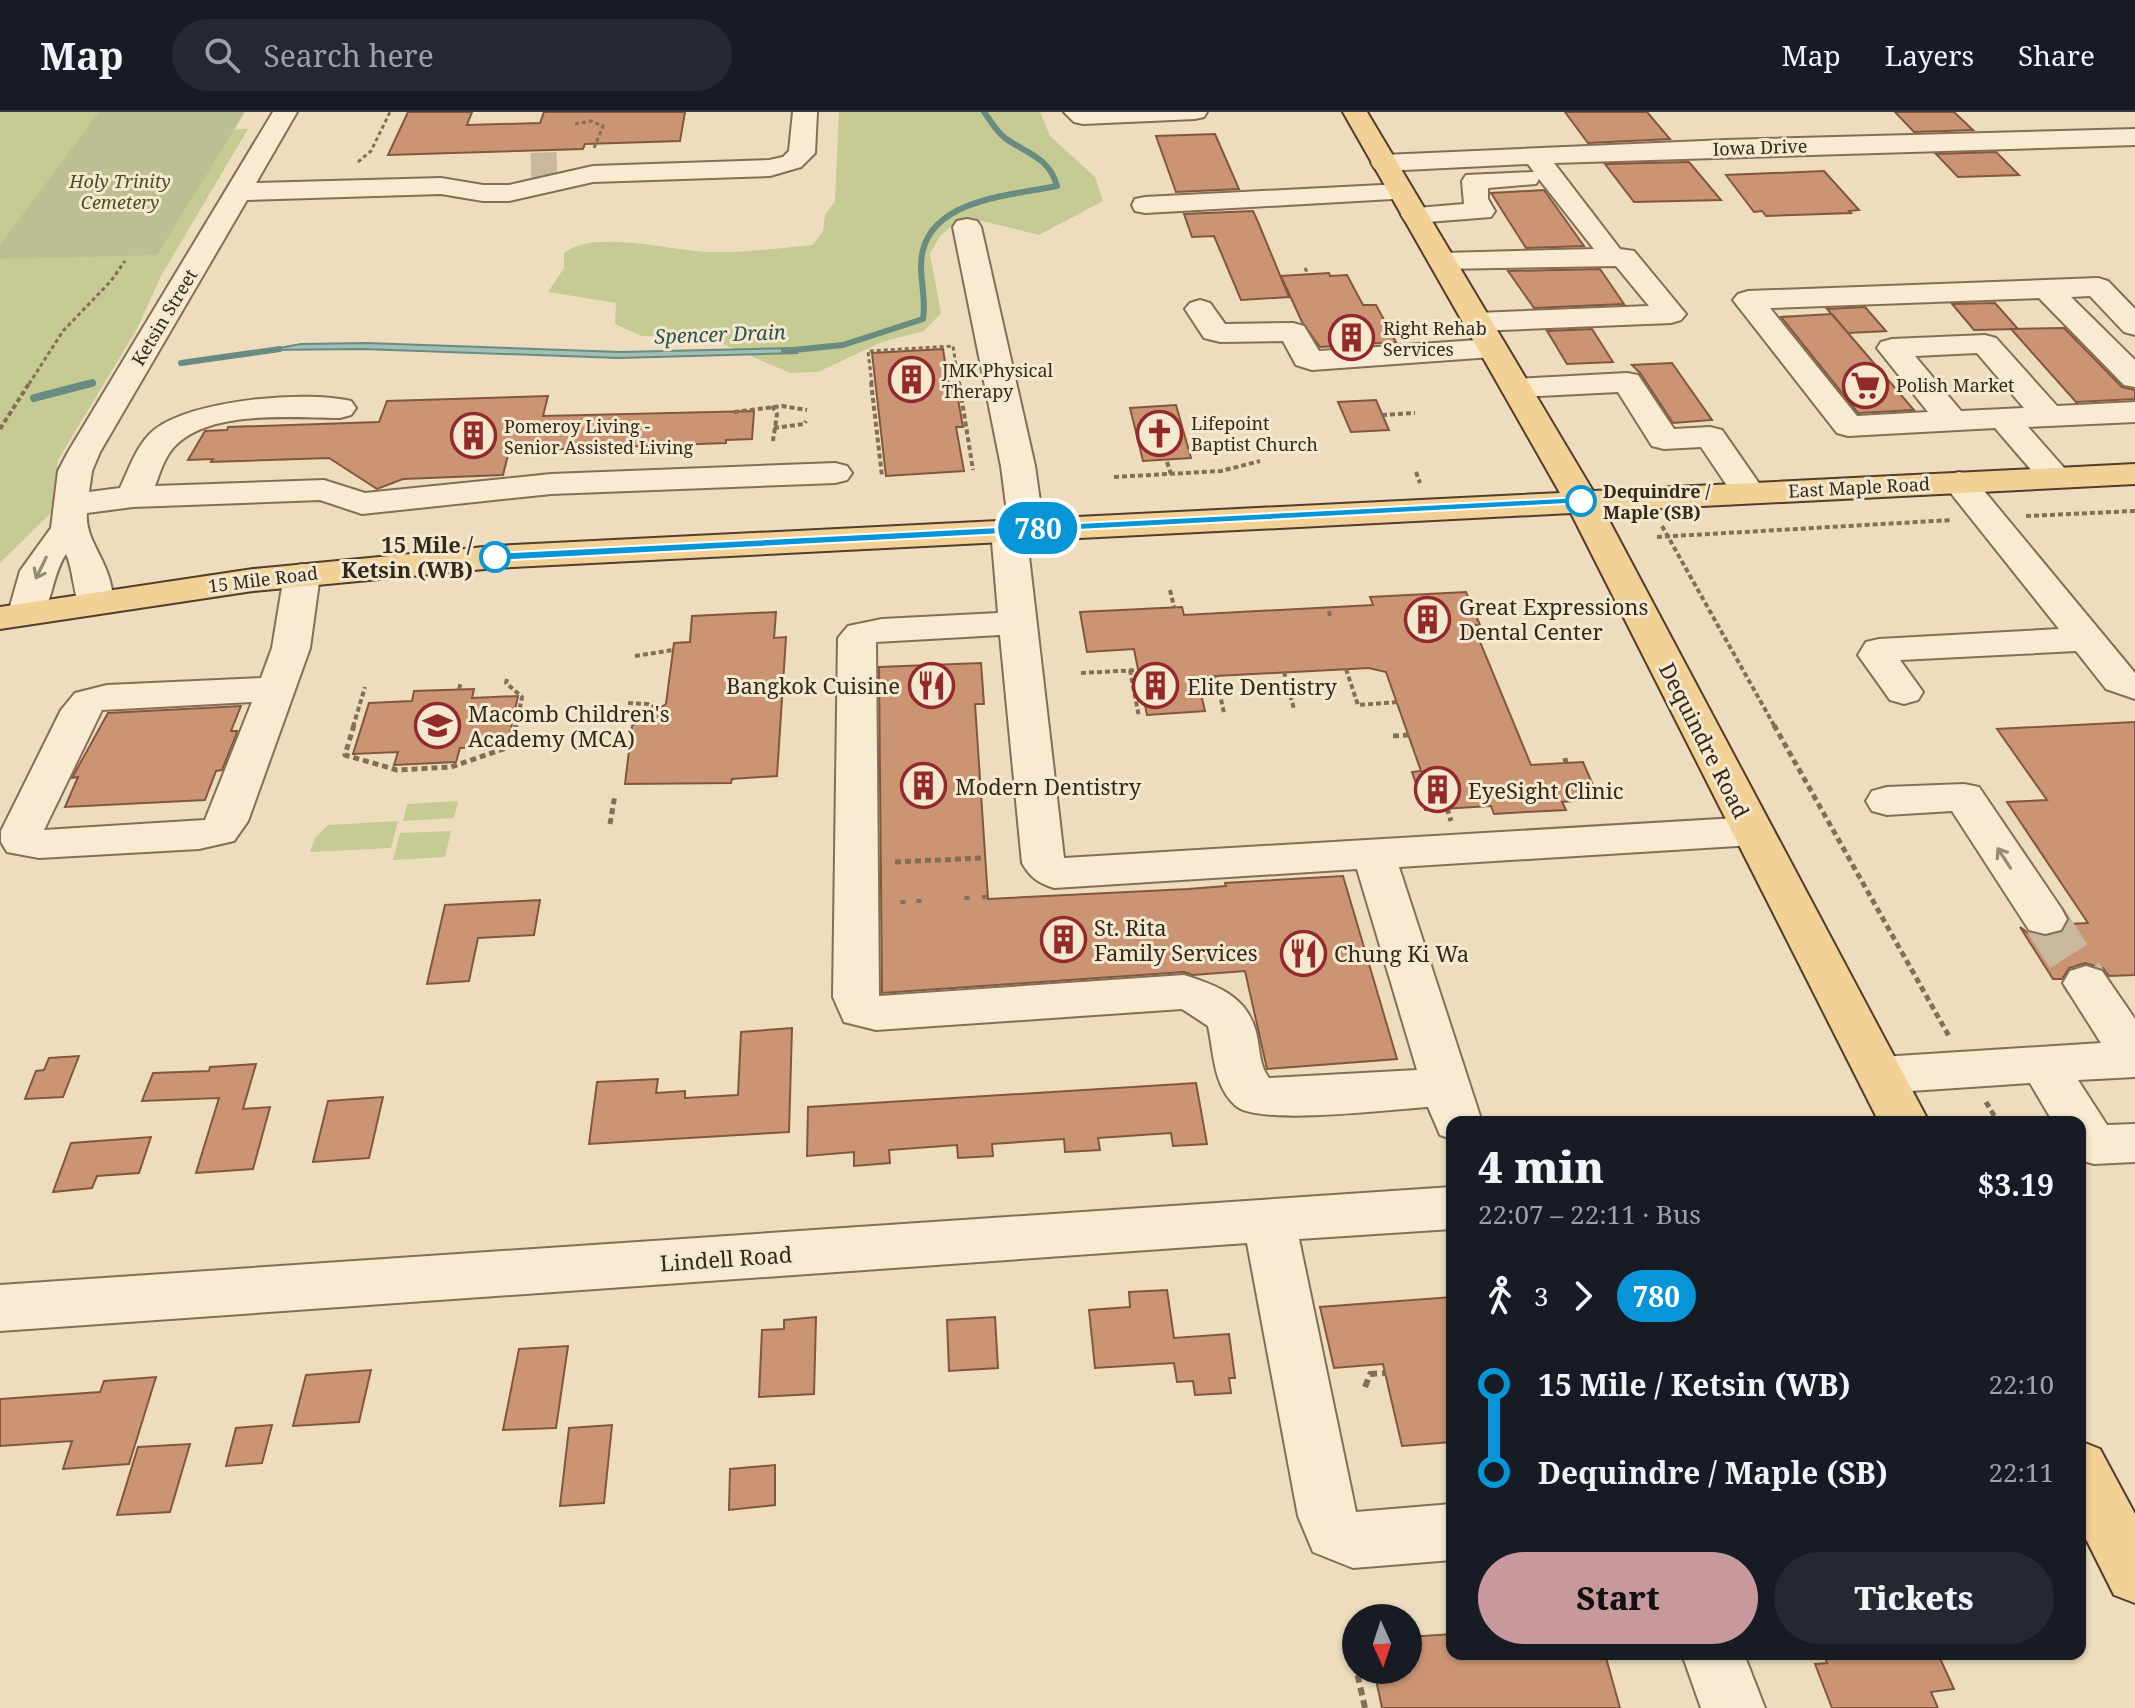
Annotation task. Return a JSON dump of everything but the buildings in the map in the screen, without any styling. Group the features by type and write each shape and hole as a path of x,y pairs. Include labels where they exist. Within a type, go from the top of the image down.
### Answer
{"main road":[{"name":"Dequindre Road","path":"1355,112 1582,501 1901,1116"},
{"name":"East Maple Road","path":"1582,501 2135,474"},
{"name":"15 Mile Road","path":"13,615 302,575 495,557 1582,501"},
{"path":"2086,1479 2135,1575"}],"street":[{"name":"Ketsin Street","path":"13,615 69,518 75,471 84,452 285,112"},
{"path":"466,189 495,174 565,168 755,170 783,165 802,153 805,112"},
{"path":"1076,112 1083,117 1195,112"},
{"name":"Iowa Drive","path":"1384,163 1543,166 2135,137"},
{"path":"783,165 800,176 799,189"},
{"path":"1436,251 1502,244 1475,199 1475,181 1543,166 1607,247"},
{"path":"238,192 441,186 509,193 565,168"},
{"path":"1145,205 1408,203 1481,211"},
{"path":"967,227 1018,466 1020,623 1043,863 1054,873 1753,831"},
{"path":"1200,309 1215,332 1293,332 1307,358 1312,361 1485,335 1671,314 1624,257 1436,251"},
{"path":"2135,326 2098,287 1748,300 1848,426 2135,412"},
{"path":"2047,289 2135,378"},
{"path":"1895,295 1941,346"},
{"path":"1952,421 1892,348 1985,344 2048,416"},
{"path":"1517,388 1627,382 1664,439 1710,437 1748,492"},
{"path":"133,497 159,444 189,424 237,412 340,408"},
{"path":"2004,419 2056,478"},
{"path":"770,475 773,434"},
{"path":"95,602 88,563 69,518 133,497 324,490 362,504 551,484 835,473"},
{"path":"1959,482 2120,681 2135,687"},
{"path":"275,689 107,697 89,701 81,710 22,831 22,842 156,838 219,831 227,821 291,648 302,575"},
{"path":"1020,623 882,630 861,634 857,638 856,997 860,1010 876,1013 1184,992 1214,1001 1223,1009 1233,1030 1244,1081 1255,1095 1452,1105 1373,853"},
{"path":"1904,692 1877,655 1879,650 2085,639"},
{"path":"1887,801 1964,797 2045,919"},
{"path":"1881,1075 2135,1058 2086,983"},
{"path":"2043,1064 2076,1116"},
{"path":"2086,1132 2094,1145 2135,1143"},
{"name":"Lindell Road","path":"0,1308 1446,1208"},
{"path":"1269,1221 1327,1516 1334,1533 1353,1540 1446,1532"},
{"path":"1715,1660 1733,1708"}],"path":[{"path":"352,168 371,151 390,112"},
{"path":"565,168 603,126 591,121 575,124"},
{"path":"0,429 63,331 111,281 125,261"},
{"path":"1305,268 1308,274"},
{"path":"882,476 868,351 953,346 973,470"},
{"path":"945,363 955,362"},
{"path":"947,372 957,372"},
{"path":"772,406 777,414 773,434 806,421"},
{"path":"734,412 772,406 807,410"},
{"path":"1382,415 1415,413"},
{"path":"960,451 970,451"},
{"path":"1114,477 1221,471 1260,461"},
{"path":"1167,462 1171,474"},
{"path":"2019,517 2135,511"},
{"path":"1657,537 1965,520"},
{"path":"1662,526 1950,1039"},
{"path":"1170,590 1174,607"},
{"path":"635,656 673,650"},
{"path":"1346,669 1358,705 1398,702"},
{"path":"1130,670 1139,717"},
{"path":"1081,673 1138,670"},
{"path":"1284,672 1294,709"},
{"path":"1216,676 1224,713"},
{"path":"365,687 345,755 397,770 451,767 512,746 522,697 506,683 507,679"},
{"path":"459,689 461,682"},
{"path":"628,703 648,704 658,709"},
{"path":"1137,704 1144,703"},
{"path":"1393,736 1409,735"},
{"path":"610,824 615,795"},
{"path":"892,862 982,858"},
{"path":"1980,1091 1995,1116"},
{"path":"1365,1387 1370,1374 1385,1373"},
{"path":"1360,1684 1365,1708"}],"green space":[{"path":"0,112 115,112 126,133 248,129 161,276 137,329 58,460 52,512 0,563"},
{"name":"Holy Trinity Cemetery","path":"99,112 245,112 157,255 0,259 0,245"},
{"path":"839,112 1040,112 1050,136 1095,177 1103,201 1039,235 982,221 953,225 940,236 930,254 941,313 924,331 882,342 818,372 790,373 707,337 642,336 615,324 616,303 548,292 564,268 564,253 578,246 613,242 709,252 813,245 823,231 825,215 835,201"},
{"path":"458,801 454,818 403,821 407,804"},
{"path":"398,821 391,848 310,852 315,838 328,825"},
{"path":"451,831 445,857 393,860 400,833"}],"water":[{"path":"367,343 621,352 794,348 797,353 619,358 363,349 268,350 301,344"}],"waterway":[{"name":"Spencer Drain","path":"784,351 843,345 923,319 923,250 931,233 944,219 979,202 1057,186 1043,162 1005,138 984,112"},
{"name":"Spencer Drain","path":"181,363 280,349"},
{"name":"Spencer Drain","path":"34,398 92,383 88,384"}],"tunnel":[{"path":"531,167 557,166"},
{"path":"2045,919 2086,983"}],"bus line":[{"name":"780","path":"495,557 1581,501"}],"place":[{"name":"Right Rehab Services","path":"1352,338"},
{"name":"JMK Physical Therapy","path":"911,380"},
{"name":"Polish Market","path":"1865,385"},
{"name":"Lifepoint Baptist Church","path":"1160,433"},
{"name":"Pomeroy Living - Senior Assisted Living","path":"473,436"},
{"name":"Dequindre / Maple (SB)","path":"1581,501"},
{"name":"15 Mile / Ketsin (WB)","path":"495,557"},
{"name":"Great Expressions Dental Center","path":"1428,619"},
{"name":"Bangkok Cuisine","path":"931,685"},
{"name":"Elite Dentistry","path":"1156,686"},
{"name":"Macomb Children's Academy (MCA)","path":"437,726"},
{"name":"Modern Dentistry","path":"924,786"},
{"name":"EyeSight Clinic","path":"1437,790"},
{"name":"St. Rita Family Services","path":"1063,940"},
{"name":"Chung Ki Wa","path":"1303,953"}]}
